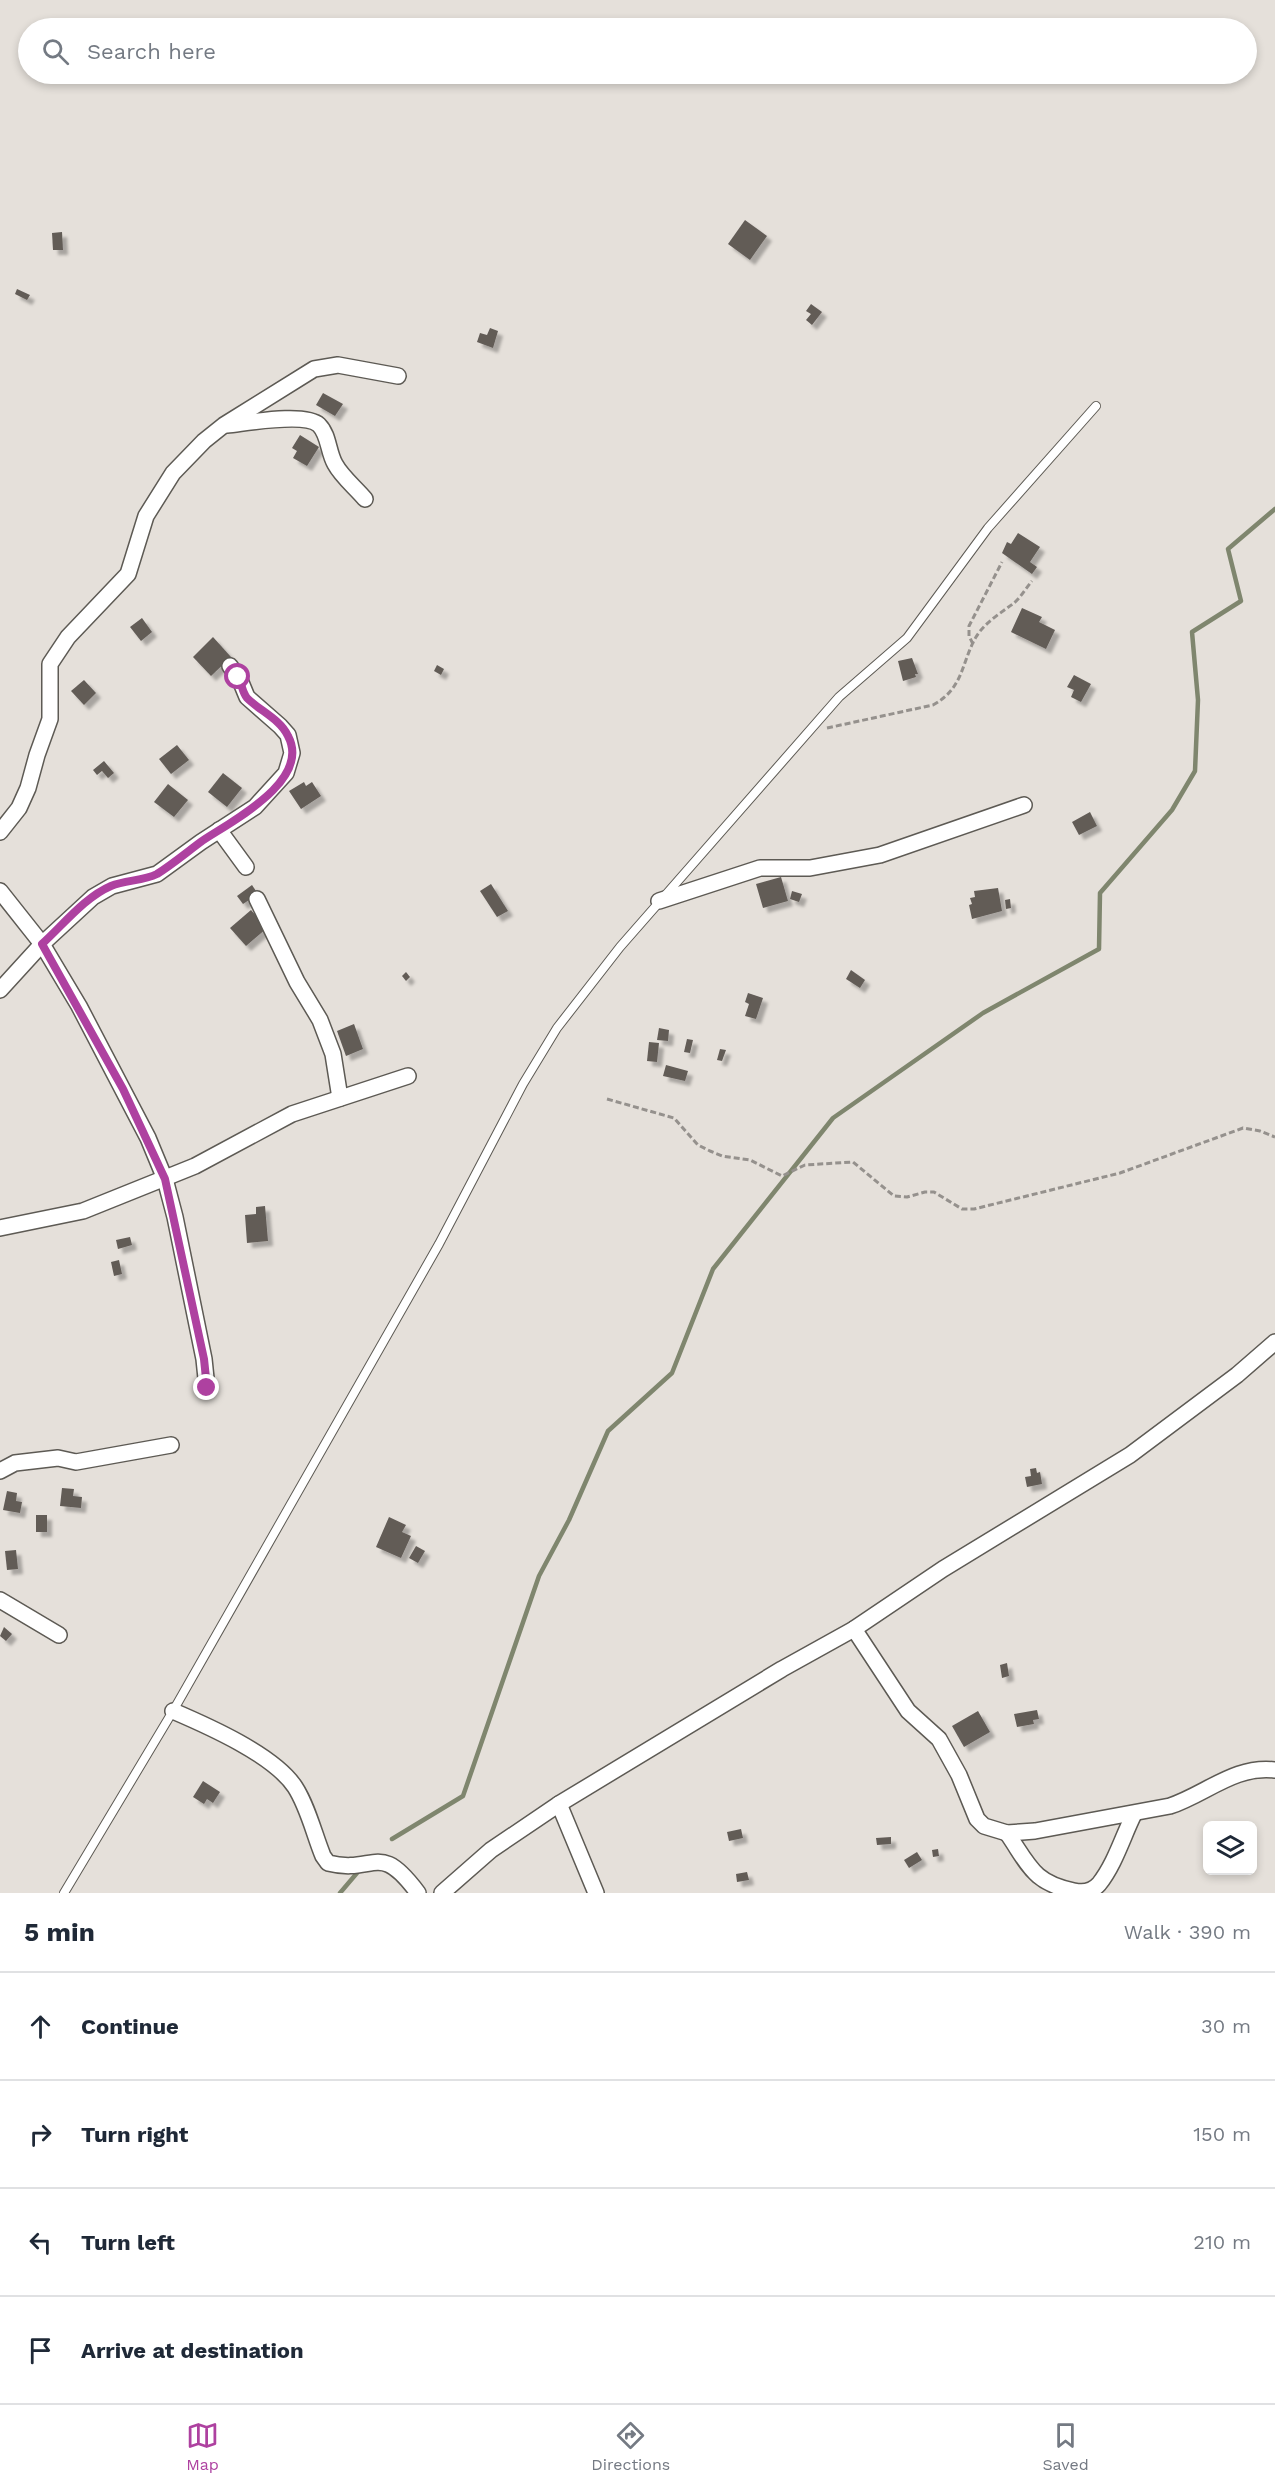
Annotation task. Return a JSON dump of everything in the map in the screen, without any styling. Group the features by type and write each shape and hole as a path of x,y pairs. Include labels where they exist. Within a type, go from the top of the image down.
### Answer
{"street":[{"path":"0,832 9,822 28,788 50,719 50,664 57,650 128,574 146,516 173,473 204,441 225,425 306,373 322,366 338,365 398,376"},
{"path":"225,425 297,419 314,422 323,432 331,458 338,469 365,499"},
{"path":"0,990 42,944 104,890 123,882 146,879 157,874 267,796 286,773 292,753 288,735 247,698 240,680 230,666"},
{"path":"659,901 760,868 810,868 880,855 1024,805"},
{"path":"219,830 246,867"},
{"path":"0,891 42,944 123,1089 165,1179 204,1359 207,1388"},
{"path":"257,899 297,982 320,1020 333,1054 340,1098"},
{"path":"0,1228 70,1215 165,1179 216,1155 292,1114 408,1076"},
{"path":"442,1893 491,1850 559,1804 782,1669 854,1629 943,1569 1130,1455 1237,1375 1275,1342"},
{"path":"0,1471 15,1463 58,1458 76,1462 171,1445"},
{"path":"0,1600 59,1635"},
{"path":"854,1629 908,1711 939,1739 959,1775 977,1819 984,1826 1007,1833 1035,1831 1134,1814 1185,1801 1236,1773 1255,1769 1275,1770"},
{"path":"173,1711 234,1740 285,1775 302,1800 323,1856 328,1863 348,1865 377,1861 388,1862 404,1874 418,1893"},
{"path":"559,1804 596,1893"},
{"path":"1007,1833 1041,1880 1060,1888 1089,1891 1097,1886 1105,1875 1134,1814"}],"lane":[{"path":"64,1893 173,1711 439,1244 523,1084 557,1028 620,946 839,697 907,638 988,528 1096,406"}],"path":[{"path":"973,644 969,636 969,626 1002,562"},
{"path":"825,729 933,705 955,685 982,629 1016,601 1032,581"},
{"path":"607,1099 674,1118 698,1145 727,1157 750,1160 782,1176 805,1165 853,1162 894,1196 907,1197 934,1192 962,1209 986,1206 1120,1173 1243,1128 1275,1137"}],"building":[{"path":"745,220 767,236 750,260 728,244"},
{"path":"62,232 63,250 53,250 52,233"},
{"path":"17,289 30,295 27,300 15,294"},
{"path":"811,304 822,312 812,325 806,320 811,314 806,311"},
{"path":"490,328 498,331 493,348 477,342 480,333 487,335"},
{"path":"323,393 343,404 335,416 316,405"},
{"path":"300,435 319,447 307,466 293,458 297,451 292,448"},
{"path":"1018,533 1040,547 1030,562 1037,567 1032,574 1002,553 1007,542 1011,544"},
{"path":"1022,608 1042,617 1039,622 1055,630 1046,649 1011,632"},
{"path":"142,618 152,632 141,641 130,627"},
{"path":"213,637 231,657 211,676 193,657"},
{"path":"912,658 918,674 915,674 916,677 903,681 898,661"},
{"path":"437,665 444,669 441,675 434,671"},
{"path":"1074,675 1091,684 1081,702 1071,697 1074,690 1067,687"},
{"path":"84,680 96,693 84,705 71,691"},
{"path":"177,745 189,760 171,774 159,759"},
{"path":"104,761 114,773 108,778 102,771 97,775 93,770"},
{"path":"223,773 242,788 227,807 208,792"},
{"path":"304,782 306,786 312,782 321,796 301,809 289,791"},
{"path":"168,784 188,800 174,817 154,802"},
{"path":"1090,812 1097,826 1079,835 1072,822"},
{"path":"781,877 788,901 763,908 756,884"},
{"path":"491,884 508,911 497,917 480,891"},
{"path":"252,885 258,894 243,904 237,896"},
{"path":"998,888 1002,911 972,919 969,905 972,904 970,898 975,897 974,891"},
{"path":"792,891 802,894 799,902 790,899"},
{"path":"1010,899 1011,908 1006,909 1005,900"},
{"path":"251,910 267,928 246,946 230,928"},
{"path":"851,970 865,980 860,988 846,979"},
{"path":"406,972 410,977 406,981 402,976"},
{"path":"748,993 763,998 756,1019 745,1016 749,1004 745,1002"},
{"path":"354,1024 363,1049 346,1056 337,1031"},
{"path":"659,1028 669,1030 668,1041 657,1040"},
{"path":"687,1039 693,1040 690,1053 684,1052"},
{"path":"649,1042 659,1043 657,1062 647,1061"},
{"path":"720,1049 726,1050 722,1061 717,1060"},
{"path":"666,1065 688,1071 685,1081 663,1076"},
{"path":"265,1206 268,1241 247,1243 245,1215 256,1214 256,1207"},
{"path":"130,1237 132,1245 118,1249 116,1240"},
{"path":"119,1260 122,1274 114,1276 111,1262"},
{"path":"1036,1468 1037,1473 1040,1472 1042,1484 1027,1487 1025,1477 1031,1476 1030,1469"},
{"path":"62,1488 74,1489 73,1496 82,1497 81,1508 60,1506"},
{"path":"7,1491 17,1493 16,1501 22,1502 20,1513 3,1510"},
{"path":"36,1515 47,1515 47,1532 36,1532"},
{"path":"389,1517 406,1525 402,1532 411,1536 401,1558 376,1547"},
{"path":"416,1546 425,1551 418,1563 409,1558"},
{"path":"16,1550 18,1569 7,1570 5,1551"},
{"path":"4,1627 12,1634 6,1641 0,1636"},
{"path":"1007,1663 1009,1676 1002,1678 1000,1665"},
{"path":"1037,1710 1039,1719 1033,1720 1034,1724 1017,1727 1014,1714"},
{"path":"978,1711 990,1732 964,1747 952,1726"},
{"path":"203,1781 220,1792 213,1803 207,1799 204,1804 193,1797"},
{"path":"741,1829 743,1838 729,1841 727,1832"},
{"path":"891,1837 891,1844 877,1845 876,1838"},
{"path":"938,1849 939,1856 933,1857 932,1850"},
{"path":"917,1852 922,1860 909,1868 904,1860"},
{"path":"747,1872 749,1880 737,1882 736,1874"}],"waterway":[{"path":"392,1839 463,1796 539,1576 569,1520 608,1431 672,1373 713,1269 833,1118 983,1013 1099,949 1100,893 1172,810 1195,771 1198,700 1192,632 1241,601 1228,549 1275,509"},
{"path":"340,1893 357,1873"}],"route":[{"path":"207,1388 204,1359 165,1179 148,1138 123,1089 79,1006 42,944 93,897 123,882 152,877 255,807 286,773 292,753 288,735 247,698 238,677"}]}
